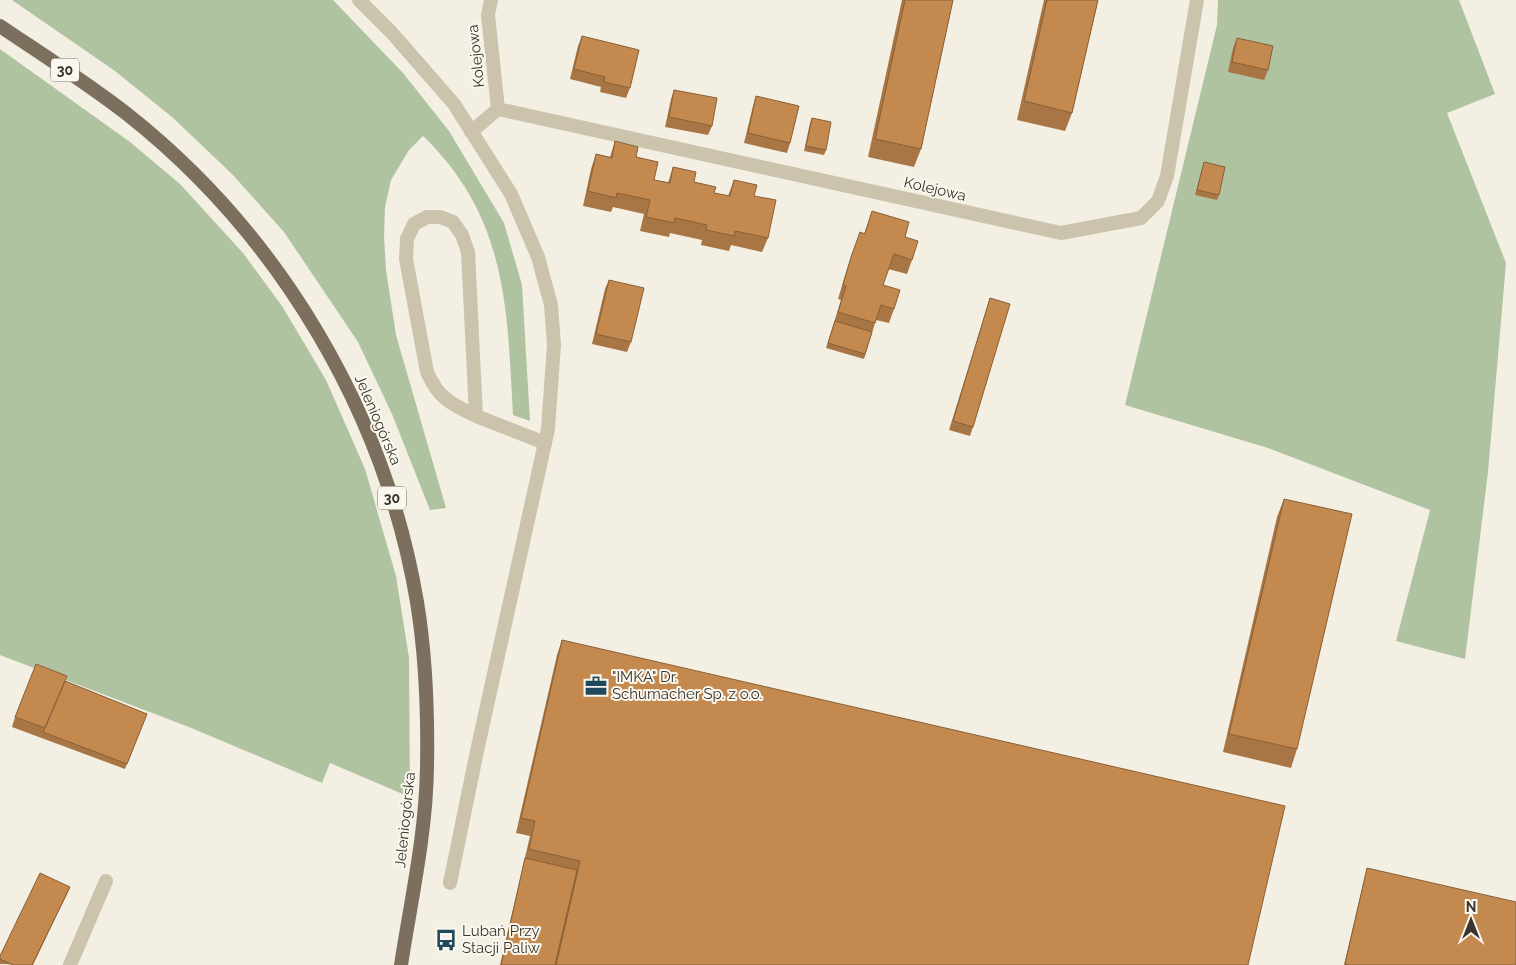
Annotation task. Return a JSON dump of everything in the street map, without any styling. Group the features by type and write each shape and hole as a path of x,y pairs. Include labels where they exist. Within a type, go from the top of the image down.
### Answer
{"main road":[{"name":"Jeleniogórska","path":"0,26 128,115 226,208 274,265 309,317 334,360 360,415 381,466 401,527 417,603 426,690 427,770 421,833 401,965"}],"street":[{"path":"359,0 392,33 454,104 472,132 511,194 538,257 551,305 554,345 548,429 450,883"},
{"name":"Kolejowa","path":"491,0 488,15 498,109 1061,234 1141,218 1158,201 1167,176 1197,0"},
{"path":"472,132 498,109"},
{"path":"476,416 468,252 462,235 453,222 440,216 427,217 414,224 407,239 406,260 427,372 441,397 476,416 545,443"},
{"path":"70,965 106,881"}],"green space":[{"path":"12,0 333,0 403,73 449,131 504,223 522,285 530,421 513,415 504,300 497,265 487,231 472,198 451,167 423,136 409,150 391,180 385,207 386,270 396,335 446,508 430,510 392,414 358,342 284,232 232,174 172,117 115,71"},
{"path":"1218,0 1459,0 1495,94 1447,113 1506,263 1488,472 1465,659 1396,641 1430,510 1268,448 1125,405 1217,25"},
{"path":"0,49 130,142 180,184 243,253 282,306 326,380 365,469 396,576 409,658 410,792 405,795 330,763 322,783 189,727 0,655"}],"building":[{"path":"905,0 953,0 921,149 875,139"},
{"path":"1047,0 1098,0 1072,113 1024,101"},
{"path":"582,36 639,50 630,88 604,82 605,77 574,69"},
{"path":"1237,38 1273,46 1268,70 1232,62"},
{"path":"674,90 717,98 712,126 669,117"},
{"path":"756,96 799,106 790,143 748,133"},
{"path":"812,118 831,122 826,150 806,146"},
{"path":"615,141 638,147 636,157 658,162 654,180 670,183 673,167 696,172 694,182 716,187 714,193 730,196 734,180 757,185 754,196 776,200 768,238 735,231 734,236 706,230 707,225 675,218 674,223 646,217 650,200 617,193 616,198 588,191 596,154 612,158"},
{"path":"1204,162 1225,167 1219,195 1197,190"},
{"path":"872,211 909,222 905,237 918,241 912,260 894,254 883,285 900,290 894,309 881,305 875,323 838,312 846,286 843,285 851,257 860,232 865,234"},
{"path":"609,280 644,288 631,342 596,334"},
{"path":"990,298 1010,304 973,427 953,421"},
{"path":"835,321 872,332 865,354 828,343"},
{"path":"1284,499 1352,514 1297,749 1229,734"},
{"path":"562,640 1285,806 1248,965 556,965 580,861 529,849 535,821 521,818"},
{"path":"36,664 67,676 45,728 15,717"},
{"path":"65,681 147,714 127,764 43,732"},
{"path":"525,858 577,870 555,965 501,965"},
{"path":"1367,868 1516,902 1516,965 1345,964"},
{"path":"40,873 70,887 32,965 13,965 0,959 0,956"}],"place":[{"name":"\"IMKA\" Dr. Schumacher Sp. z o.o.","path":"596,686"},
{"name":"Lubań Przy Stacji Paliw","path":"446,940"}]}
